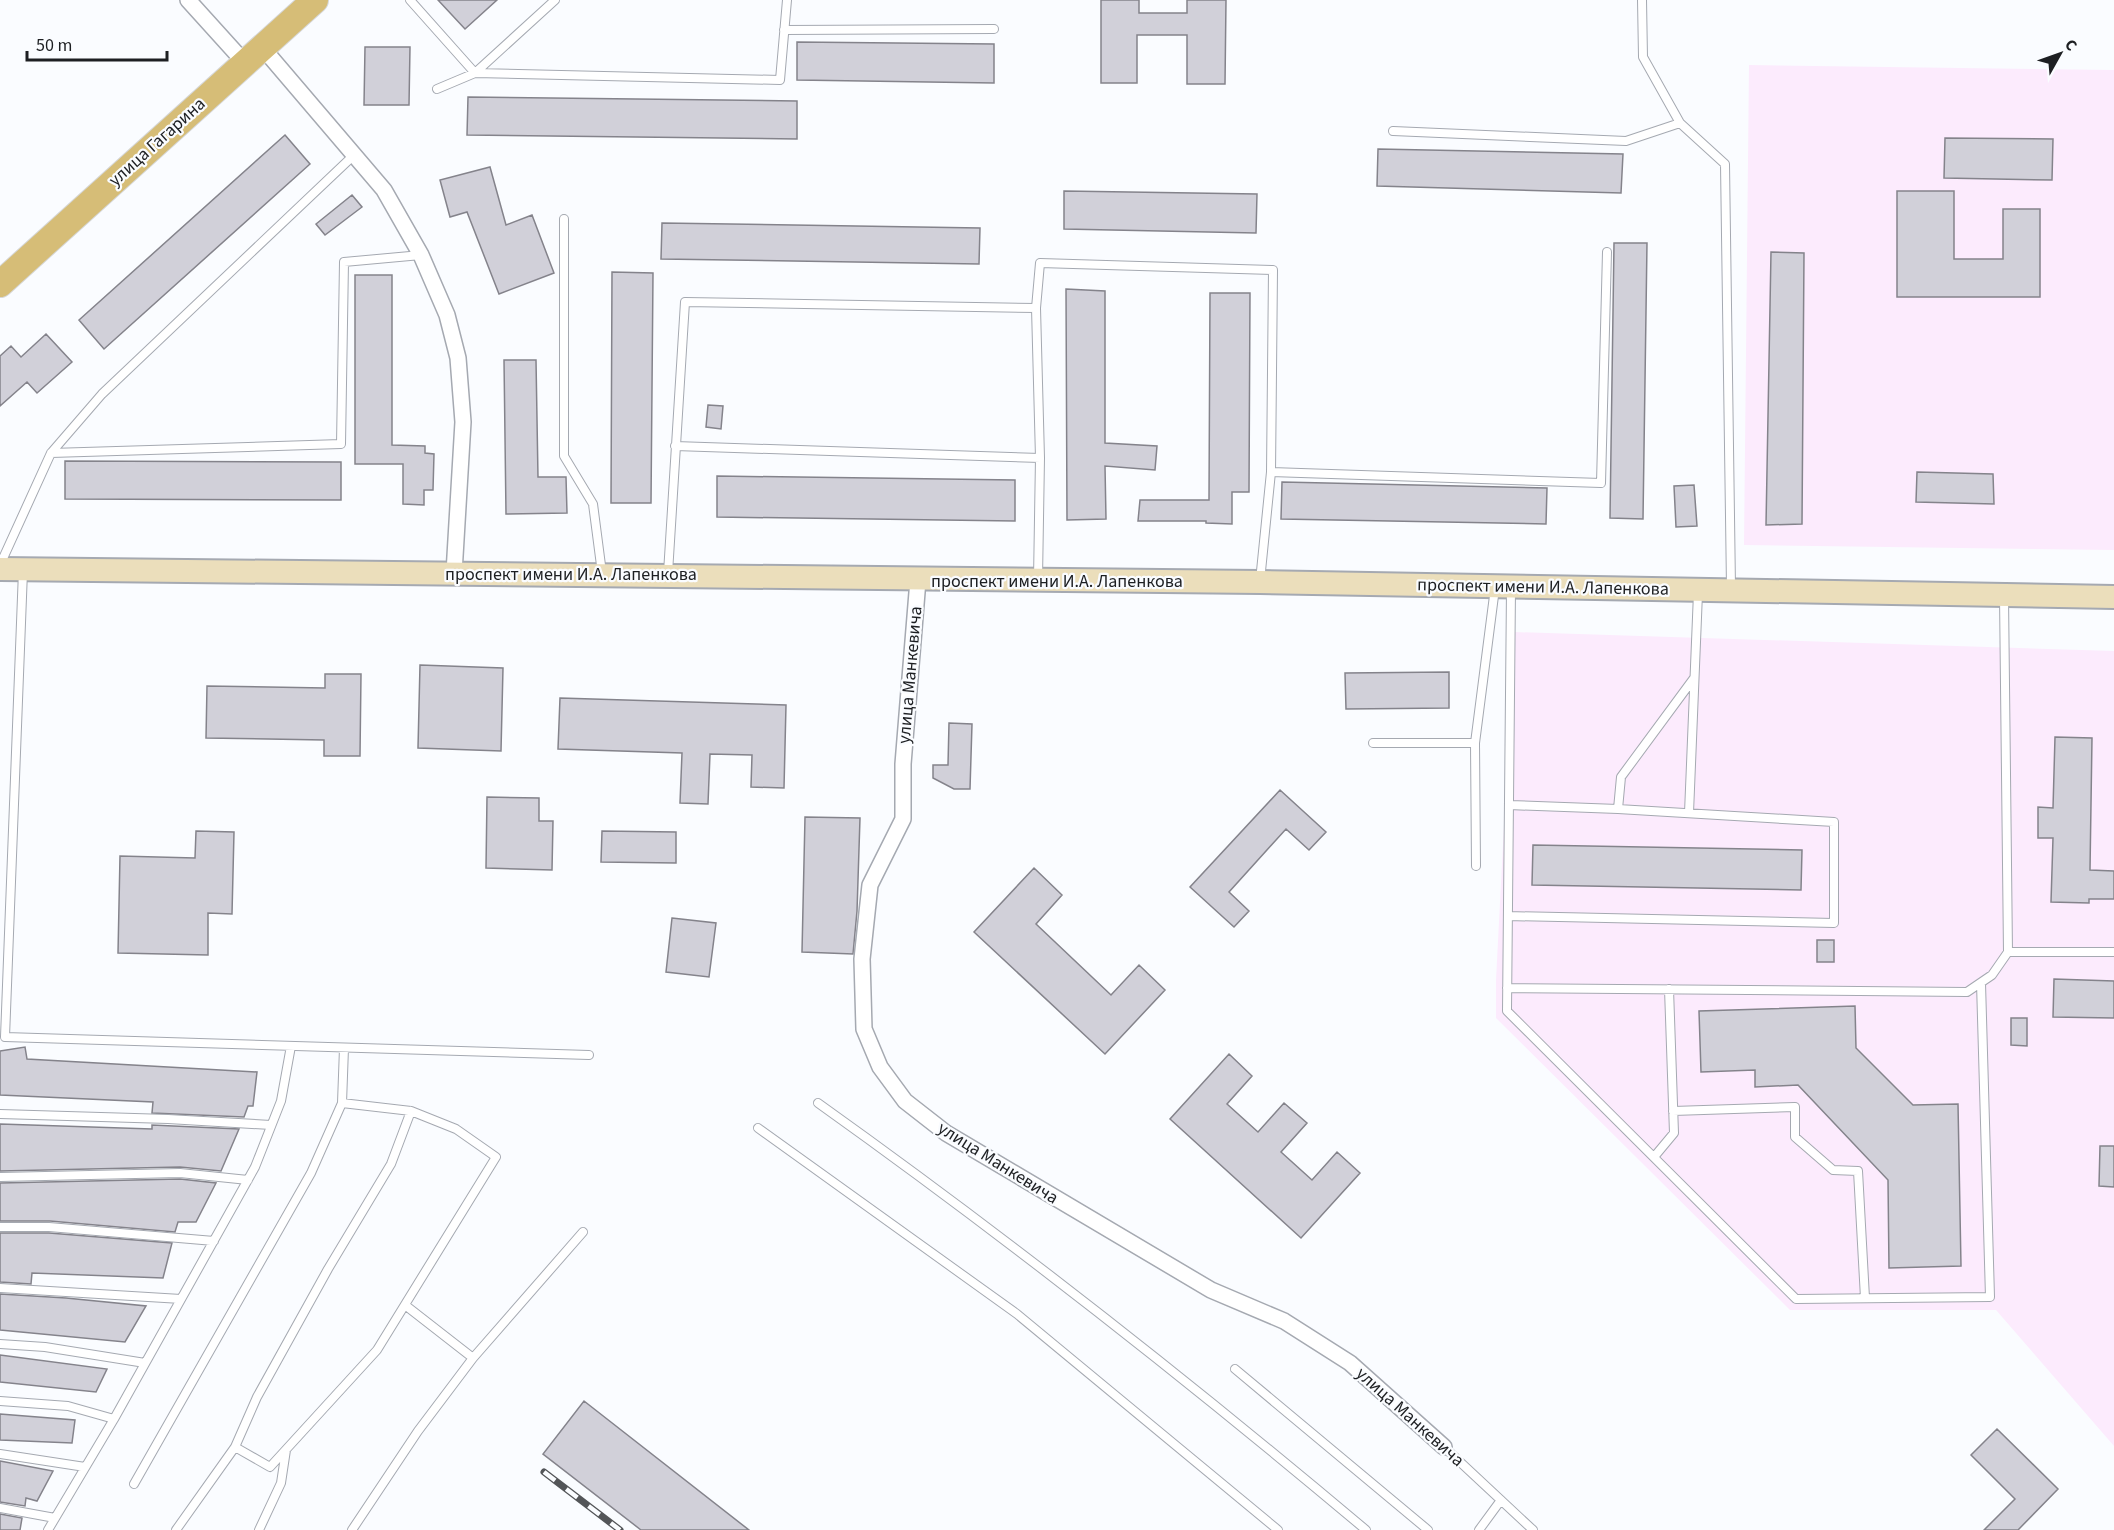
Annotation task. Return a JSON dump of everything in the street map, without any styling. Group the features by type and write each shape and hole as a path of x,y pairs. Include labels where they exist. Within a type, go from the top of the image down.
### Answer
{"main road":[{"name":"улица Гагарина","path":"0,284 315,0"},
{"name":"проспект имени И.А. Лапенкова","path":"0,567 918,580 1260,582 2114,597"}],"street":[{"path":"188,0 254,55 355,153 384,190 421,255 447,315 458,358 463,422 454,573"},
{"name":"улица Манкевича","path":"918,580 903,764 903,819 870,885 862,959 864,1029 880,1067 905,1101 946,1133 1211,1290 1284,1321 1350,1363 1444,1447"}],"lane":[{"path":"410,0 475,73 780,80 787,0"},
{"path":"437,89 475,73 555,0"},
{"path":"1642,0 1643,57 1680,123 1725,164 1731,590"},
{"path":"784,30 994,29"},
{"path":"1392,131 1626,141 1680,123"},
{"path":"0,567 51,453 102,394 355,153"},
{"path":"564,219 564,456 593,504 602,575"},
{"path":"1271,472 1601,483 1607,252"},
{"path":"51,453 341,444 344,262 421,255"},
{"path":"1038,580 1040,458 1036,308 1040,263 1273,270 1271,472 1260,582"},
{"path":"668,575 685,302 1036,308"},
{"path":"675,446 1040,458"},
{"path":"23,569 5,1037 589,1055"},
{"path":"1476,866 1475,743 1503,587"},
{"path":"1503,587 1509,805 1507,1011 1796,1299 1990,1297 1982,982"},
{"path":"1689,813 1698,589"},
{"path":"1507,988 1967,992 1992,975 2008,952 2004,595"},
{"path":"1618,809 1621,777 1694,678"},
{"path":"1373,743 1475,743"},
{"path":"1508,916 1833,923 1834,822 1509,805"},
{"path":"2008,952 2114,952"},
{"path":"1654,1157 1674,1133 1669,989"},
{"path":"48,1530 114,1419 248,1180 281,1101 291,1046"},
{"path":"134,1484 311,1173 342,1103 344,1048"},
{"path":"235,1448 270,1467 377,1350 496,1156 456,1129 411,1111 342,1103"},
{"path":"818,1103 958,1203 1103,1314 1366,1530"},
{"path":"1673,1111 1795,1107 1794,1137 1833,1170 1858,1171 1865,1298"},
{"path":"176,1530 235,1448 268,1377 390,1164 411,1111"},
{"path":"0,1114 168,1119 271,1125"},
{"path":"758,1128 1017,1314 1278,1530"},
{"path":"0,1177 180,1173 248,1180"},
{"path":"0,1227 49,1227 214,1241"},
{"path":"352,1530 418,1431 473,1358 583,1232"},
{"path":"0,1287 181,1299"},
{"path":"405,1305 473,1358"},
{"path":"0,1344 45,1347 145,1363"},
{"path":"1235,1369 1428,1530"},
{"path":"0,1401 68,1406 114,1419"},
{"name":"улица Манкевича","path":"1444,1447 1533,1530"},
{"path":"259,1530 281,1483 287,1448"},
{"path":"0,1454 85,1467"},
{"path":"1479,1530 1501,1500"},
{"path":"0,1508 55,1518"}],"shaded area":[{"path":"1749,65 2114,70 2114,550 1744,545"},
{"path":"1514,632 2114,651 2114,1446 1996,1310 1790,1310 1496,1018"}],"building":[{"path":"438,0 497,0 465,29"},
{"path":"1101,0 1139,0 1139,13 1187,13 1187,0 1226,0 1225,84 1187,84 1187,35 1137,35 1137,83 1101,83"},
{"path":"797,42 994,44 994,83 797,80"},
{"path":"365,47 410,47 409,105 364,105"},
{"path":"468,97 797,101 797,139 467,135"},
{"path":"285,135 310,164 104,349 79,320"},
{"path":"1945,138 2053,139 2052,180 1944,178"},
{"path":"1378,149 1623,154 1621,193 1377,186"},
{"path":"490,167 506,225 532,215 554,273 499,294 467,212 450,217 440,180"},
{"path":"1064,191 1257,194 1256,233 1064,229"},
{"path":"1897,191 1954,191 1954,259 2003,259 2003,209 2040,209 2040,297 1897,297"},
{"path":"352,195 362,207 325,235 316,224"},
{"path":"662,223 980,228 979,264 661,259"},
{"path":"1614,243 1647,243 1643,519 1610,518"},
{"path":"1771,252 1804,253 1802,524 1766,525"},
{"path":"612,272 653,273 651,503 611,503"},
{"path":"355,275 392,275 392,445 425,446 425,453 434,454 433,490 424,490 424,505 403,504 403,464 355,464"},
{"path":"1066,289 1105,291 1105,443 1157,446 1155,470 1105,466 1106,519 1067,520"},
{"path":"1210,293 1250,293 1249,492 1232,492 1232,524 1206,523 1206,521 1138,521 1140,500 1209,500"},
{"path":"46,334 72,362 37,393 27,382 0,406 0,356 11,346 21,357"},
{"path":"504,360 536,360 538,477 566,477 567,513 506,514"},
{"path":"708,405 723,406 721,429 706,427"},
{"path":"65,461 341,462 341,500 65,499"},
{"path":"1917,472 1993,474 1994,504 1916,502"},
{"path":"717,476 1015,480 1015,521 717,517"},
{"path":"1282,482 1547,488 1546,524 1281,519"},
{"path":"1694,485 1697,526 1676,527 1674,486"},
{"path":"420,665 503,668 501,751 418,748"},
{"path":"1449,672 1449,708 1346,709 1345,673"},
{"path":"325,674 361,674 360,756 324,756 324,740 206,738 207,686 325,688"},
{"path":"560,698 786,705 784,788 751,787 752,755 710,754 708,804 680,803 682,753 558,749"},
{"path":"949,723 972,724 970,789 954,789 933,778 933,765 948,765"},
{"path":"2055,737 2092,738 2090,870 2114,871 2114,899 2089,899 2089,903 2051,902 2053,838 2038,838 2038,807 2053,808"},
{"path":"1280,790 1326,832 1309,850 1286,829 1229,892 1249,911 1234,927 1190,887"},
{"path":"487,797 539,798 539,821 553,821 552,870 486,868"},
{"path":"805,817 860,818 853,954 802,952"},
{"path":"196,831 234,832 232,914 208,913 208,955 118,953 120,856 195,858"},
{"path":"602,831 676,832 676,863 601,862"},
{"path":"1533,845 1802,850 1801,890 1532,885"},
{"path":"1034,868 1062,895 1036,924 1111,995 1139,965 1165,990 1105,1054 974,932"},
{"path":"672,918 716,923 709,977 666,972"},
{"path":"1817,940 1834,940 1834,962 1817,962"},
{"path":"2054,979 2114,981 2114,1018 2053,1017"},
{"path":"1855,1006 1856,1048 1913,1105 1958,1104 1961,1266 1889,1268 1888,1180 1798,1085 1755,1087 1755,1070 1701,1072 1699,1011"},
{"path":"2011,1018 2027,1018 2027,1046 2011,1045"},
{"path":"25,1047 27,1059 257,1072 253,1106 248,1106 244,1117 152,1113 153,1102 0,1095 0,1051"},
{"path":"1229,1054 1252,1076 1227,1104 1258,1132 1284,1103 1307,1123 1281,1152 1312,1180 1337,1152 1360,1173 1301,1238 1170,1119"},
{"path":"0,1124 152,1129 152,1125 239,1129 221,1171 180,1167 0,1171"},
{"path":"2100,1146 2114,1146 2114,1187 2099,1186"},
{"path":"180,1179 216,1183 196,1222 178,1222 175,1232 50,1221 0,1221 0,1183"},
{"path":"0,1233 49,1233 172,1243 163,1278 32,1273 31,1284 0,1282"},
{"path":"0,1294 146,1306 125,1342 0,1330"},
{"path":"0,1355 107,1369 96,1392 0,1382"},
{"path":"584,1401 749,1530 641,1530 543,1454"},
{"path":"0,1414 75,1420 72,1443 0,1440"},
{"path":"1997,1429 2058,1489 2018,1530 1984,1530 2015,1499 1971,1455"},
{"path":"0,1461 53,1471 37,1501 26,1498 25,1506 0,1502"},
{"path":"0,1514 22,1518 20,1530 0,1530"}],"railway":[{"path":"544,1472 620,1530"}]}
